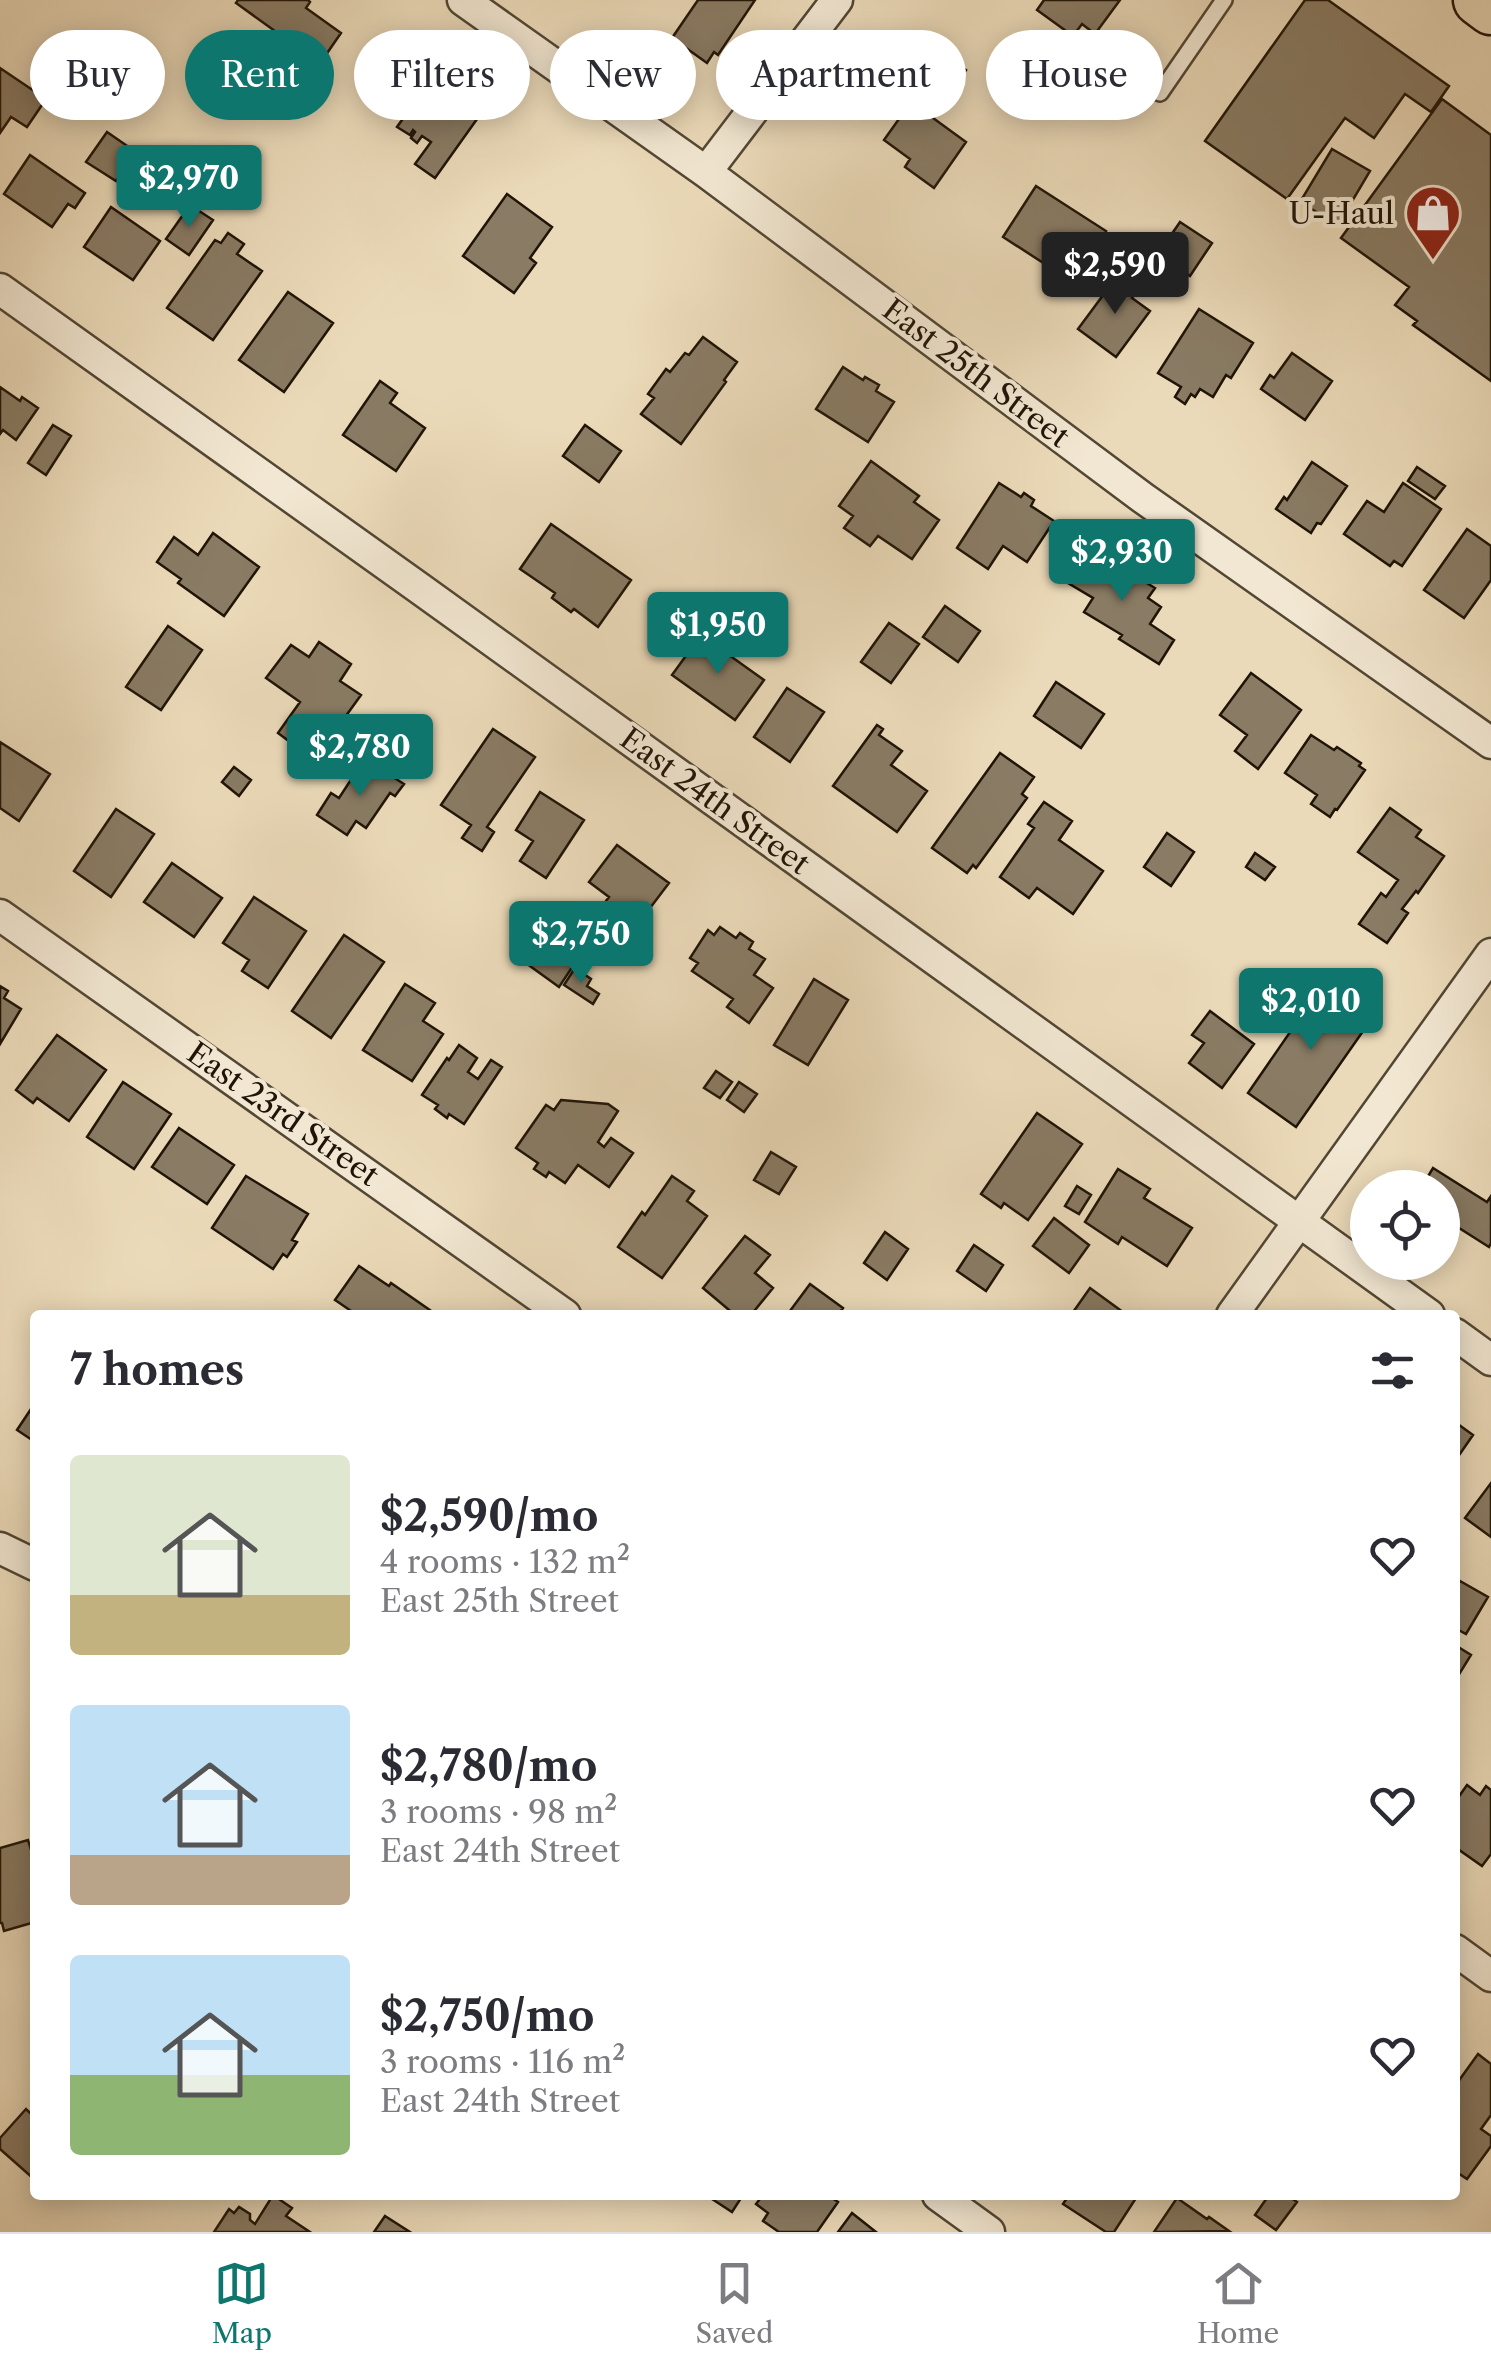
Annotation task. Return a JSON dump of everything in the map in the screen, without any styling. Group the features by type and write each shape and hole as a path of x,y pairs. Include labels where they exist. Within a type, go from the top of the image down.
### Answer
{"main road":[{"path":"1479,0 1491,9"}],"street":[{"name":"East 25th Street","path":"464,0 706,172 1143,498 1491,744"},
{"path":"706,172 837,0"},
{"name":"East 24th Street","path":"0,290 1422,1310"},
{"name":"East 23rd Street","path":"0,915 558,1310"},
{"path":"1236,1310 1491,954"},
{"path":"1460,1338 1491,1360"},
{"path":"0,1548 30,1562"},
{"path":"1460,1954 1491,1976"},
{"path":"945,2200 988,2232"}],"lane":[{"path":"1163,88 1224,0"}],"building":[{"path":"308,0 306,8 341,33 334,43 334,30 274,30 236,3"},
{"path":"698,0 755,0 735,30 716,30 716,54 707,63 696,55 696,30 677,30"},
{"path":"1044,0 1120,0 1098,30 1082,24 1078,30 1065,30 1037,10"},
{"path":"1305,0 1328,0 1449,86 1431,112 1405,94 1374,138 1345,118 1287,199 1205,141"},
{"path":"0,68 30,88 32,120 27,127 11,117 0,133"},
{"name":"U-Haul","path":"1442,99 1491,135 1491,381 1413,325 1417,321 1395,305 1409,287 1341,238"},
{"path":"402,120 476,120 435,178 415,164 431,142 422,136 417,143 411,138 413,130 410,135 397,127"},
{"path":"898,120 936,120 966,142 934,188 905,167 910,159 884,140"},
{"path":"107,132 136,152 116,181 86,162"},
{"path":"1332,149 1370,171 1338,225 1300,202"},
{"path":"30,155 85,193 75,208 68,204 52,227 4,194"},
{"path":"1036,186 1106,231 1073,282 1003,237"},
{"path":"507,194 552,227 530,258 536,263 514,293 463,256"},
{"path":"190,205 213,220 189,255 166,239"},
{"path":"111,207 160,241 133,280 84,247"},
{"path":"1180,222 1212,243 1190,276 1158,254"},
{"path":"228,233 244,244 237,254 262,271 213,340 167,308 215,240 221,243"},
{"path":"1118,275 1138,290 1132,298 1150,311 1116,357 1078,329"},
{"path":"288,292 333,323 284,392 239,360"},
{"path":"1199,309 1253,343 1231,378 1226,375 1213,397 1200,389 1185,404 1175,397 1181,387 1158,373"},
{"path":"703,337 737,362 681,444 641,414 654,398 648,394 666,369 670,372"},
{"path":"1292,353 1332,381 1305,420 1261,389"},
{"path":"843,367 879,385 876,391 894,402 868,442 816,409"},
{"path":"380,381 397,393 390,403 425,428 396,471 343,435"},
{"path":"0,387 38,408 16,440 3,430 0,434"},
{"path":"53,425 71,436 46,475 28,463"},
{"path":"585,425 621,451 599,482 563,456"},
{"path":"871,461 919,496 914,502 939,520 912,559 878,536 870,546 844,528 853,516 839,506"},
{"path":"1312,462 1347,486 1311,533 1276,509 1284,497 1287,500"},
{"path":"1417,467 1445,486 1435,499 1408,481"},
{"path":"999,483 1021,497 1024,493 1034,500 1031,506 1054,521 1027,562 1003,546 988,569 957,548"},
{"path":"1403,483 1441,509 1402,566 1394,561 1390,566 1344,534 1367,501 1384,512"},
{"path":"551,524 631,580 598,627 552,598 555,593 520,569"},
{"path":"1467,529 1491,546 1491,580 1464,618 1424,590"},
{"path":"213,533 259,567 224,616 178,583 181,579 157,562 174,537 198,555"},
{"path":"1090,548 1155,588 1148,598 1161,607 1150,624 1174,640 1159,664 1084,612 1093,598 1068,583"},
{"path":"945,606 980,631 958,662 923,637"},
{"path":"889,623 919,644 891,683 861,662"},
{"path":"168,626 202,650 161,710 126,687"},
{"path":"701,635 764,680 735,720 672,675"},
{"path":"319,642 351,664 340,681 361,695 314,760 278,733 300,702 266,678 291,645 309,657"},
{"path":"1251,673 1301,710 1258,769 1235,751 1247,735 1220,715"},
{"path":"1056,682 1104,714 1081,748 1034,716"},
{"path":"787,688 824,712 790,762 754,737"},
{"path":"877,725 883,729 879,735 902,751 891,765 927,791 897,832 833,786"},
{"path":"493,729 535,757 487,827 494,832 482,851 462,838 471,825 441,805"},
{"path":"1311,735 1334,750 1337,747 1365,770 1330,817 1311,804 1317,795 1285,773"},
{"path":"0,742 50,774 19,821 0,808"},
{"path":"1000,753 1034,777 1022,794 1027,798 976,868 973,865 967,873 932,848"},
{"path":"371,763 404,784 395,796 390,793 366,828 356,821 347,835 317,815 331,793 339,798 358,769 365,773"},
{"path":"234,767 251,780 239,796 222,782"},
{"path":"540,792 584,820 546,878 520,861 533,841 516,830"},
{"path":"1044,802 1072,821 1059,840 1103,871 1073,914 1037,888 1029,898 1000,877 1034,828 1028,824"},
{"path":"1390,808 1421,830 1416,837 1444,856 1402,909 1408,913 1387,943 1359,924 1381,893 1386,897 1398,880 1358,852"},
{"path":"116,809 154,834 111,897 74,871"},
{"path":"1167,833 1194,852 1171,886 1144,867"},
{"path":"617,845 669,883 628,937 597,913 609,897 589,882"},
{"path":"1255,853 1275,867 1265,880 1246,867"},
{"path":"172,863 222,898 194,937 144,902"},
{"path":"254,897 306,931 268,988 242,971 249,960 223,943"},
{"path":"552,922 585,948 559,987 523,961"},
{"path":"720,927 736,938 740,933 753,942 749,949 765,959 754,975 773,988 749,1023 727,1007 733,999 692,971 698,963 690,958 708,930 714,935"},
{"path":"344,935 384,962 331,1038 292,1011"},
{"path":"575,968 591,979 587,986 599,994 593,1004 564,985"},
{"path":"814,979 848,1000 808,1065 774,1045"},
{"path":"1326,980 1375,1014 1296,1127 1248,1093"},
{"path":"405,984 435,1003 423,1021 443,1034 412,1081 363,1050"},
{"path":"0,986 8,991 4,998 21,1009 0,1044"},
{"path":"1210,1011 1254,1044 1222,1088 1189,1063 1204,1043 1192,1035"},
{"path":"57,1035 106,1070 69,1121 37,1098 33,1103 16,1090"},
{"path":"459,1045 477,1058 468,1072 478,1079 491,1060 502,1067 464,1124 449,1114 447,1118 435,1109 438,1105 422,1095"},
{"path":"716,1071 732,1082 720,1098 704,1088"},
{"path":"123,1082 171,1114 134,1169 87,1137"},
{"path":"739,1082 757,1094 744,1112 727,1100"},
{"path":"561,1100 608,1104 618,1111 598,1142 604,1147 611,1138 633,1153 609,1187 578,1165 565,1183 549,1172 546,1177 534,1169 538,1163 516,1148 546,1105 554,1110"},
{"path":"1037,1113 1082,1144 1028,1220 1004,1203 1001,1208 981,1194"},
{"path":"179,1128 234,1165 207,1204 152,1167"},
{"path":"771,1152 796,1167 779,1194 754,1180"},
{"path":"1118,1169 1150,1189 1144,1198 1192,1228 1167,1266 1122,1237 1118,1244 1085,1222"},
{"path":"246,1176 308,1214 292,1240 297,1242 273,1269 212,1228"},
{"path":"672,1176 694,1191 687,1201 707,1216 662,1278 618,1247"},
{"path":"1460,1185 1487,1202 1491,1196 1489,1247 1460,1229"},
{"path":"1077,1186 1091,1195 1079,1214 1065,1206"},
{"path":"1054,1218 1089,1245 1069,1273 1033,1246"},
{"path":"885,1232 908,1249 887,1280 864,1263"},
{"path":"745,1236 770,1255 755,1273 773,1288 755,1310 729,1310 703,1288"},
{"path":"974,1245 1003,1265 986,1291 957,1271"},
{"path":"359,1266 430,1310 350,1310 335,1300"},
{"path":"810,1284 843,1308 842,1310 791,1310"},
{"path":"1090,1288 1120,1310 1075,1310"},
{"path":"30,1410 30,1439 17,1430"},
{"path":"1460,1426 1473,1435 1460,1454"},
{"path":"1491,1483 1491,1537 1465,1518"},
{"path":"1460,1581 1488,1597 1466,1634 1460,1631"},
{"path":"1460,1648 1471,1655 1460,1673"},
{"path":"1467,1785 1480,1795 1486,1786 1491,1790 1491,1854 1482,1866 1460,1851 1460,1795"},
{"path":"28,1840 30,1847 30,1923 4,1931 0,1923 0,1848"},
{"path":"1478,2054 1491,2064 1491,2115 1481,2129 1491,2136 1491,2146 1467,2179 1460,2174 1460,2079"},
{"path":"26,2109 30,2113 30,2176 0,2149 0,2138"},
{"path":"270,2200 280,2200 292,2208 286,2216 310,2232 214,2232 229,2209 234,2213 239,2207 250,2214 255,2224"},
{"path":"714,2200 740,2200 732,2212"},
{"path":"759,2200 838,2202 817,2232 779,2232 763,2221 768,2213 756,2204"},
{"path":"1066,2200 1135,2200 1114,2232 1106,2232 1063,2204"},
{"path":"1176,2200 1229,2231 1154,2232"},
{"path":"1266,2200 1297,2202 1276,2230 1255,2215"},
{"path":"852,2213 876,2232 838,2232"},
{"path":"385,2216 410,2232 374,2232"}],"place":[{"name":"U-Haul","path":"1433,262"}]}
